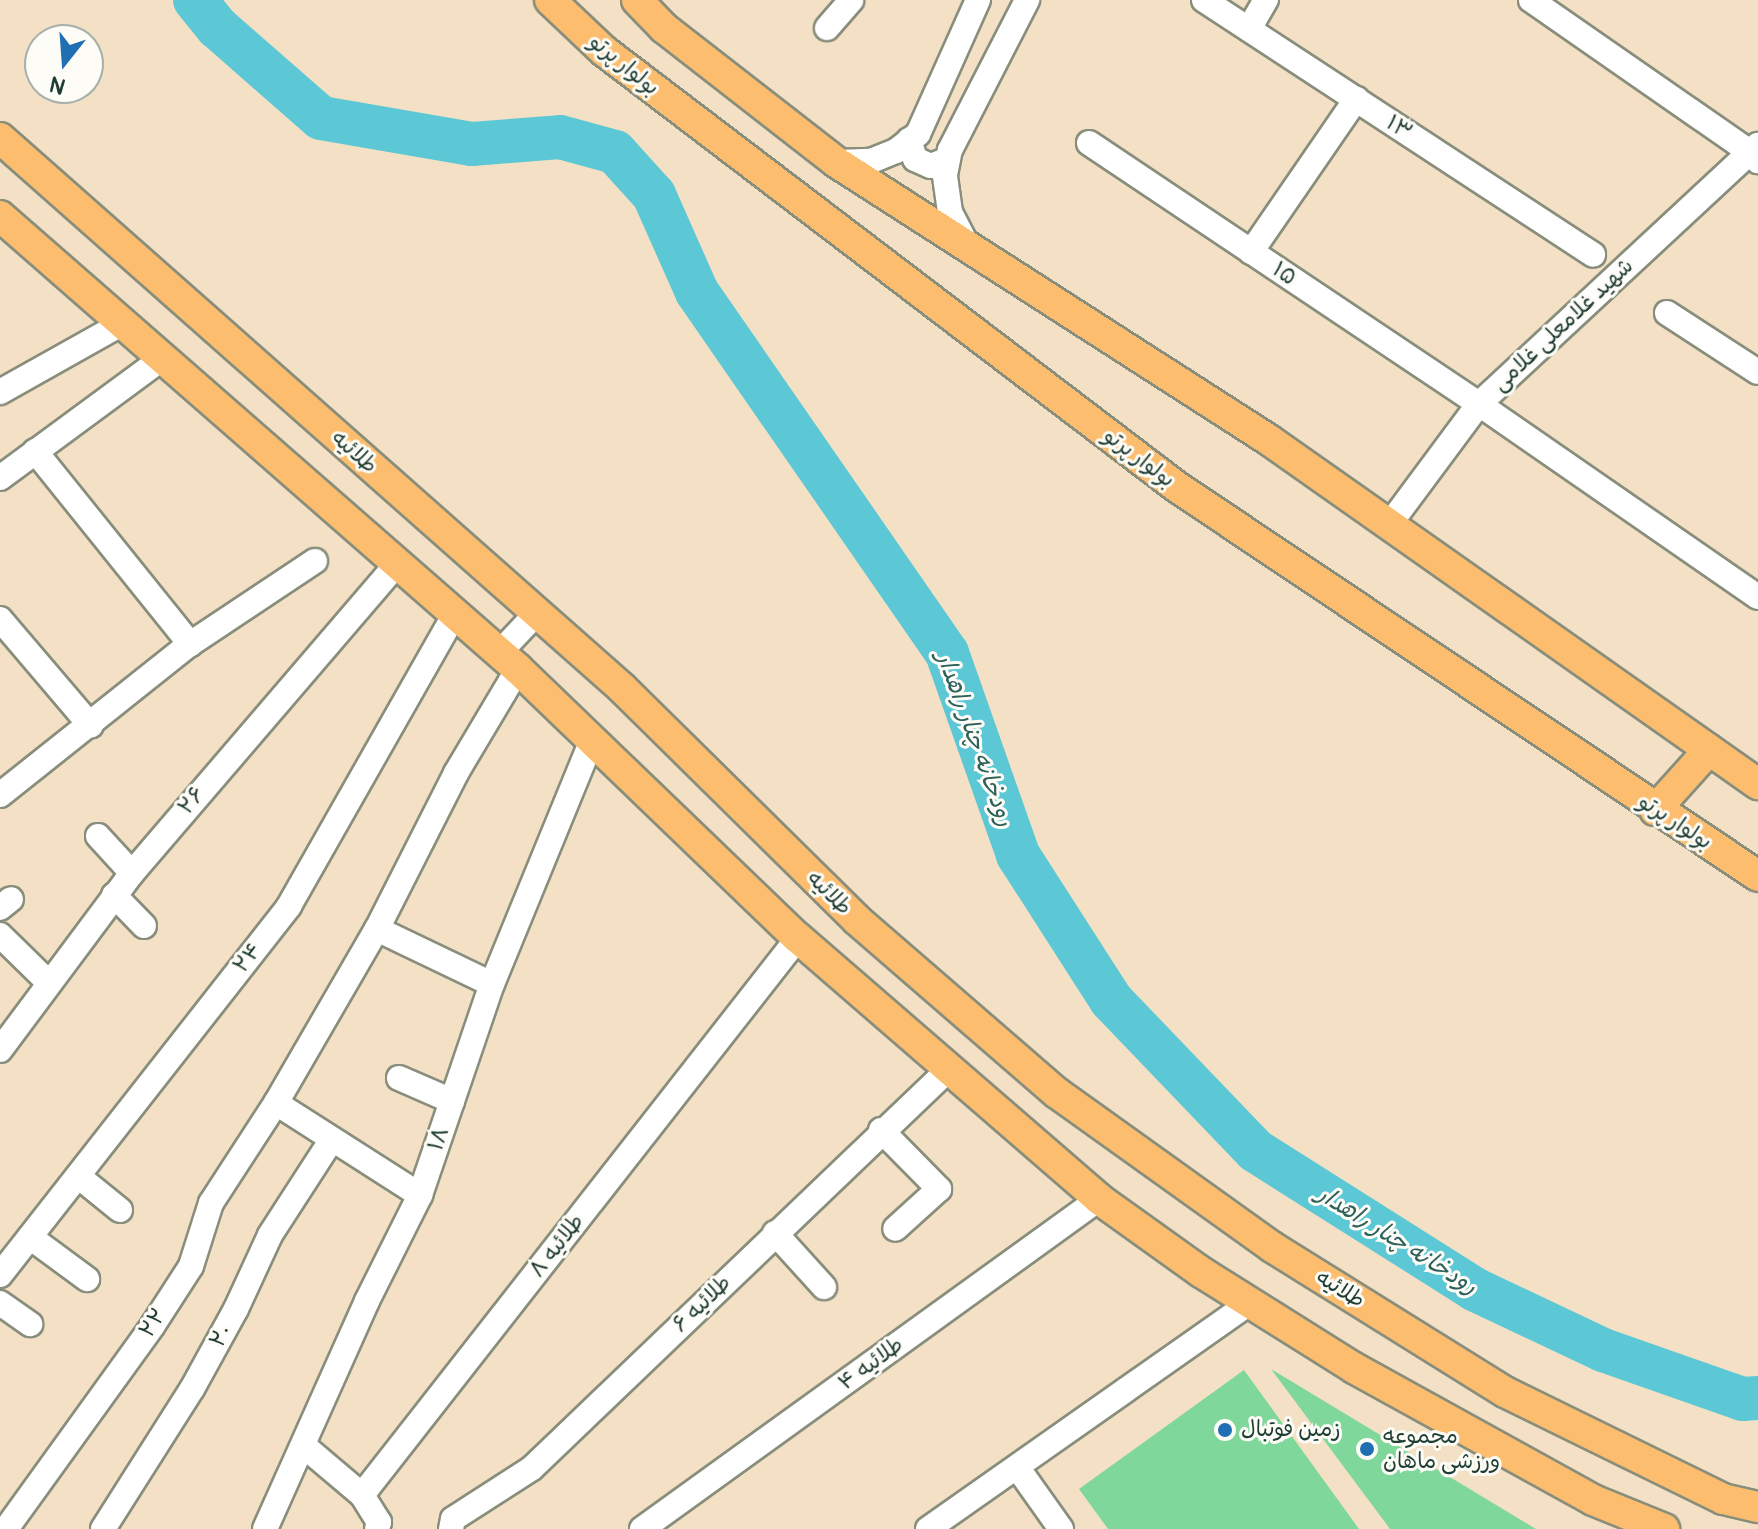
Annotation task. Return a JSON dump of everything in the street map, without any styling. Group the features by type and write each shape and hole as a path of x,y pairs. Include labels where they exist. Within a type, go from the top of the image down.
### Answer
{"main road":[{"name":"بولوار پرتو","path":"550,0 604,51 1177,487 1655,810 1758,876"},
{"path":"637,0 664,28 836,162 970,251 1269,440 1758,784"},
{"name":"طلائیه","path":"0,138 622,688 857,920 1057,1093 1272,1247 1505,1392 1723,1499 1758,1507"},
{"path":"0,216 508,661 798,938 1099,1199 1250,1303 1354,1368 1593,1500 1664,1529"},
{"path":"1655,810 1709,750"}],"street":[{"path":"827,28 851,0"},
{"path":"836,162 871,161 896,151 918,134 978,0"},
{"path":"970,251 950,212 945,175 948,159 1027,0"},
{"name":"۱۳","path":"1204,0 1593,255"},
{"path":"1249,29 1266,0"},
{"path":"1531,0 1756,153"},
{"path":"1251,252 1356,99"},
{"path":"909,140 915,159 931,166 948,159"},
{"name":"۱۵","path":"1089,143 1479,404 1758,597"},
{"name":"شهید غلامعلی غلامی","path":"1389,525 1479,404 1756,153"},
{"path":"1667,313 1758,372"},
{"path":"0,392 123,323"},
{"path":"0,478 163,358"},
{"path":"35,451 190,644"},
{"path":"3,786 91,726 190,644 315,561"},
{"name":"۲۶","path":"0,1050 114,895 398,563"},
{"name":"۲۴","path":"0,1275 289,906 455,614"},
{"name":"۲۲","path":"6,1529 153,1325 191,1266 211,1203 276,1103 377,929 456,773 508,661 536,614"},
{"path":"0,619 91,726"},
{"name":"۱۸","path":"265,1529 367,1301 420,1195 492,984 592,740"},
{"path":"98,836 132,873"},
{"path":"114,895 144,926"},
{"path":"377,929 492,984"},
{"path":"0,935 49,983"},
{"name":"طلائیه ۸","path":"362,1495 798,938"},
{"name":"طلائیه ۶","path":"451,1529 453,1519 532,1468 881,1130 949,1069"},
{"path":"399,1078 452,1101"},
{"path":"276,1103 420,1195"},
{"path":"881,1130 939,1189 895,1229"},
{"name":"۲۰","path":"103,1529 192,1389 236,1309 270,1235 332,1139"},
{"path":"78,1176 120,1210"},
{"name":"طلائیه ۴","path":"642,1529 1099,1199"},
{"path":"775,1233 824,1287"},
{"path":"30,1237 87,1279"},
{"path":"0,1303 30,1324"},
{"path":"928,1529 1250,1303"},
{"path":"304,1446 362,1495 379,1522 377,1529"},
{"path":"1017,1467 1061,1529"}],"green space":[{"name":"مجموعه ورزشی ماهان","path":"1271,1369 1536,1529 1390,1529"},
{"name":"زمین فوتبال","path":"1244,1370 1359,1529 1108,1529 1079,1489"}],"waterway":[{"name":"رودخانه چنار راهدار","path":"195,0 217,27 321,118 472,144 560,137 615,152 654,195 697,292 947,653 1018,855 1111,1000 1256,1151 1474,1289 1603,1350 1743,1399 1758,1398"}],"place":[{"name":"زمین فوتبال","path":"1225,1430"},
{"name":"مجموعه ورزشی ماهان","path":"1367,1449"}]}
